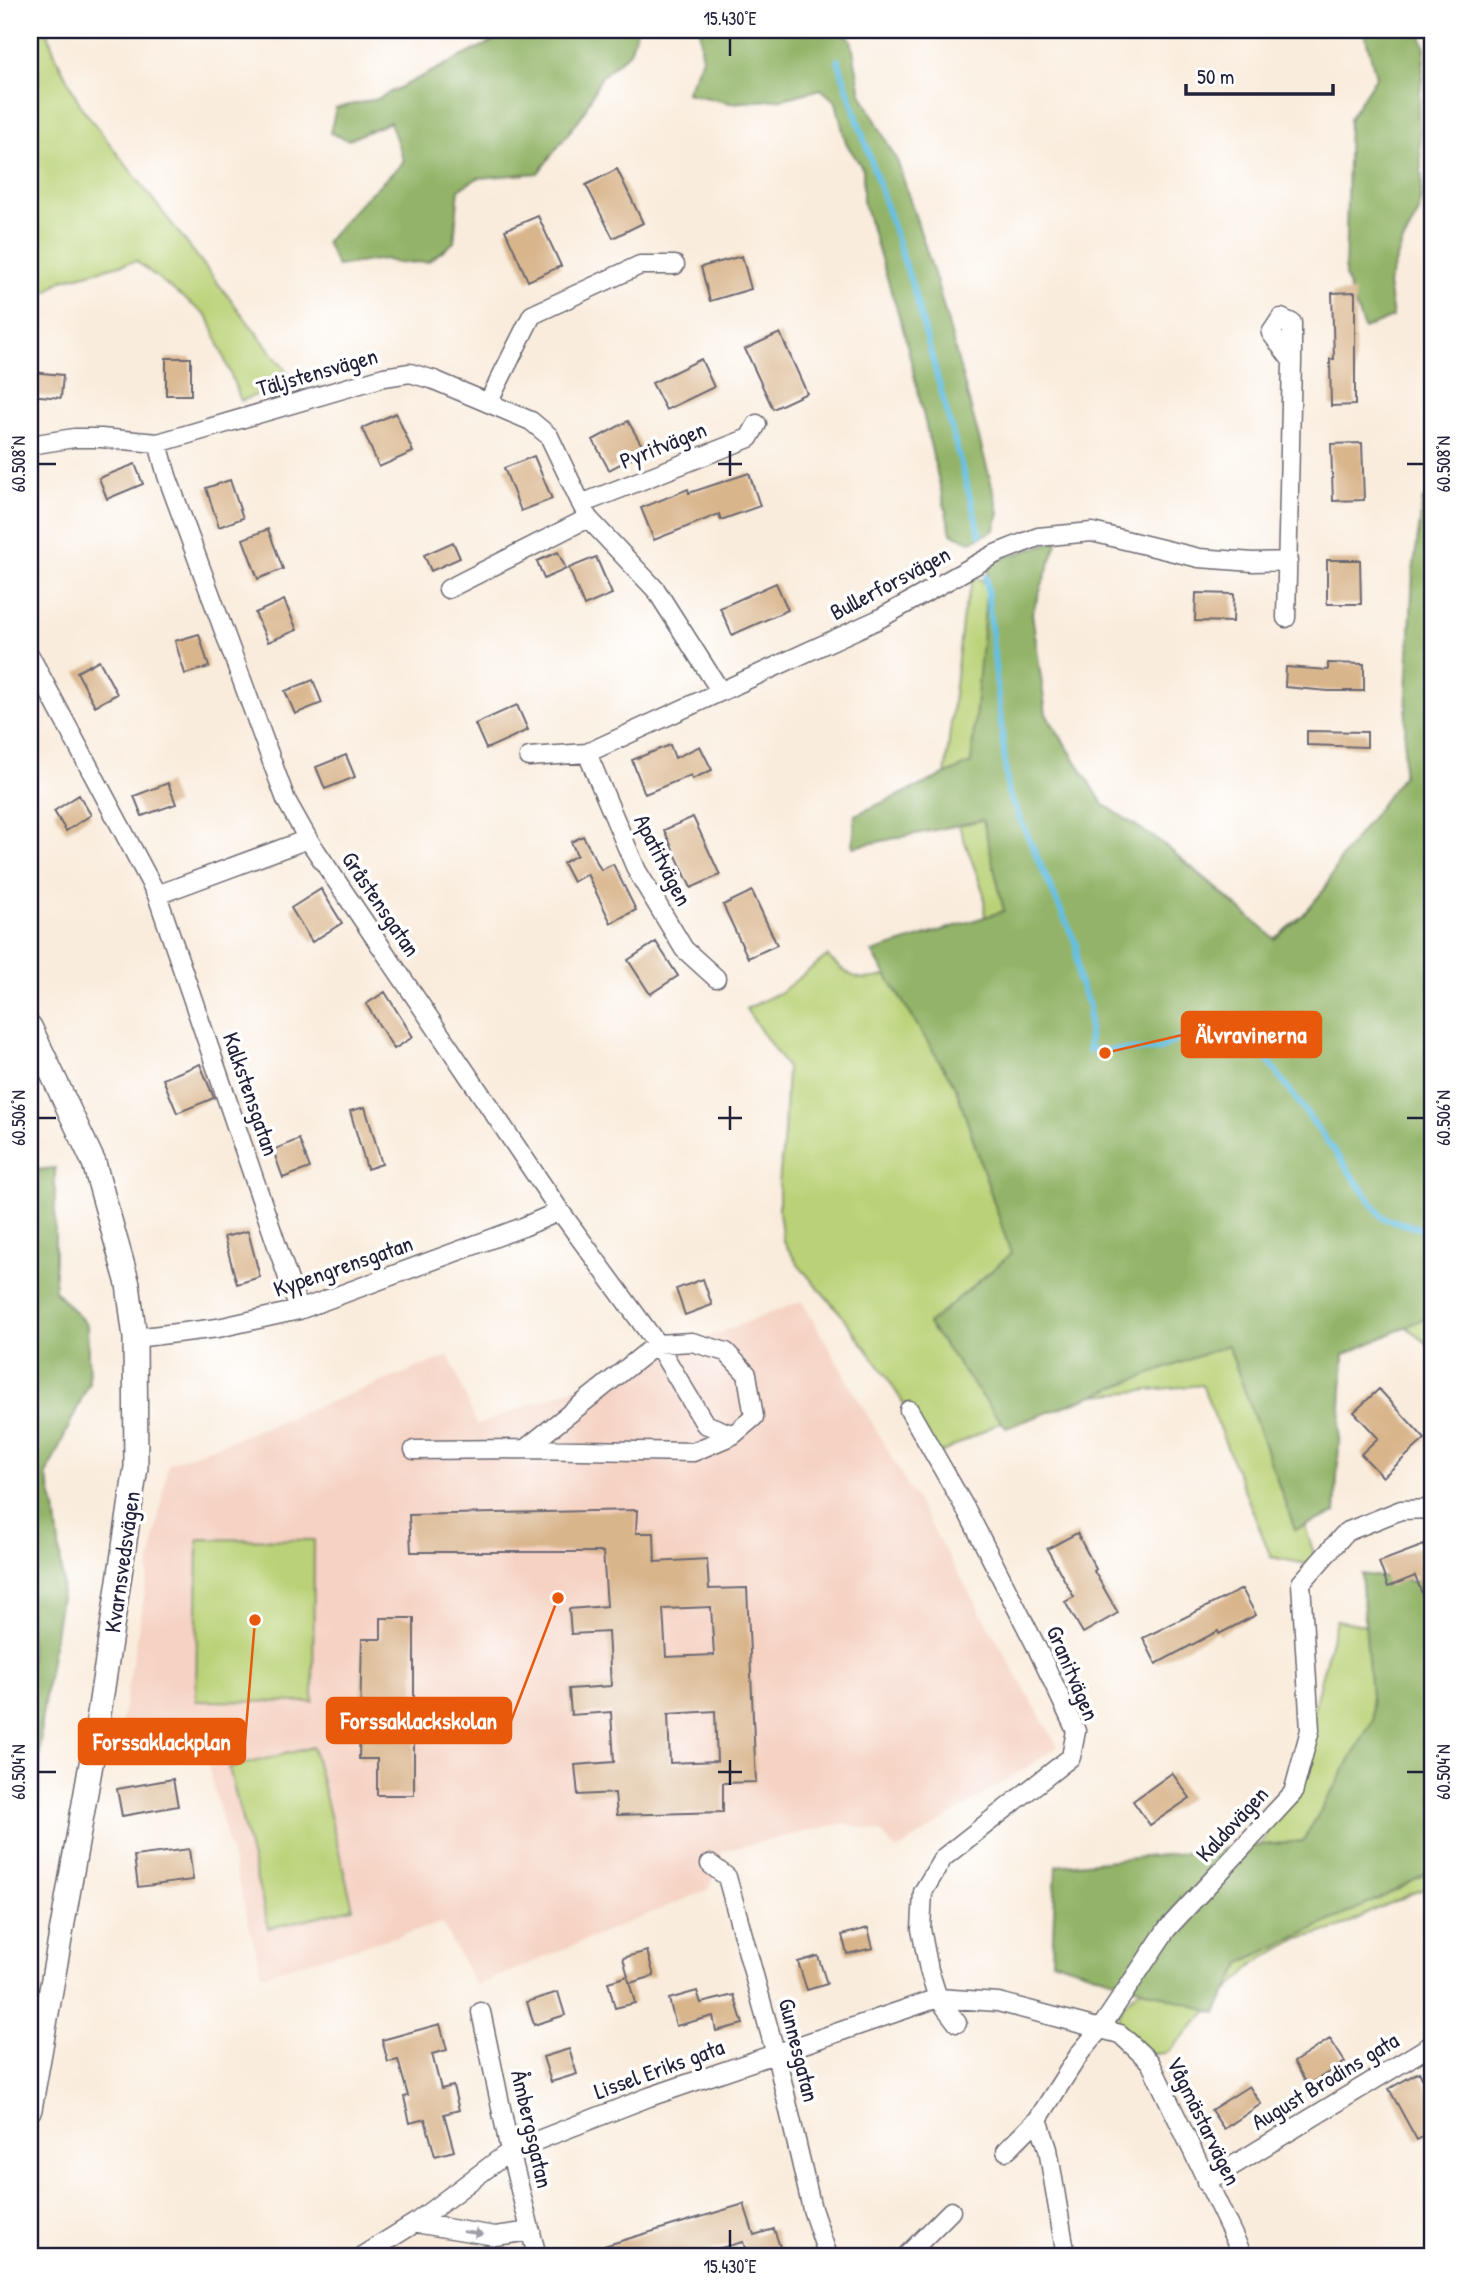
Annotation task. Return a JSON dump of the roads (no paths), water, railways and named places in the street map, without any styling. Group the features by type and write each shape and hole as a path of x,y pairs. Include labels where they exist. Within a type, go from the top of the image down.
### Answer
{"street":[{"path":"488,403 533,315 640,265 675,265"},
{"path":"1286,618 1292,361"},
{"name":"Täljstensvägen","path":"30,445 74,438 158,443 384,377 411,373 434,380 531,421 550,436 585,511 656,590 721,692"},
{"name":"Pyritvägen","path":"448,589 585,511 749,438 757,424"},
{"name":"Gråstensgatan","path":"158,443 167,476 282,787 308,839 560,1211 657,1344 705,1424 733,1434"},
{"name":"Bullerforsvägen","path":"529,757 587,753 877,620 995,554 1038,537 1092,532 1199,558 1253,562 1288,561"},
{"name":"Kalkstensgatan","path":"30,656 157,895 299,1310"},
{"name":"Apatitvägen","path":"587,753 636,871 684,949 716,978"},
{"path":"157,895 308,839"},
{"name":"Kvarnsvedsvägen","path":"30,1027 94,1163 128,1284 135,1338 136,1466 94,1747 30,2109"},
{"name":"Kypengrensgatan","path":"135,1338 218,1328 299,1310 560,1211"},
{"path":"414,1450 692,1452 733,1434 754,1416 747,1374 726,1352 692,1342 657,1344 525,1449"},
{"name":"Granitvägen","path":"909,1410 968,1513 1076,1731 1071,1758 943,1858 923,1892 920,1929 929,1970 939,1998 957,2023"},
{"name":"Kaldovägen","path":"1006,2151 1038,2119 1080,2053 1100,2029 1167,1929 1293,1793 1310,1730 1301,1583 1346,1532 1401,1510 1433,1509"},
{"name":"Gunnesgatan","path":"710,1864 727,1877 776,2054 812,2209 828,2256"},
{"path":"939,1998 998,2002 1100,2029"},
{"name":"Lissel Eriks gata","path":"362,2256 415,2223 510,2151 649,2097 939,1998"},
{"name":"Åmbergsgatan","path":"481,2012 510,2151 537,2256"},
{"name":"Vågmästarvägen","path":"1100,2029 1120,2034 1150,2062 1243,2256"},
{"name":"August Brodins gata","path":"1206,2182 1433,2044"},
{"path":"1038,2119 1048,2149 1066,2256"},
{"path":"906,2256 951,2211"},
{"path":"415,2223 495,2236 531,2231"}],"waterway":[{"path":"838,60 913,288 980,534"},
{"path":"986,577 1008,792 1076,944 1078,979 1089,1006 1089,1050 1158,1050 1189,1033 1239,1038"},
{"path":"1267,1059 1383,1218 1433,1232"}],"place":[{"name":"Älvravinerna","path":"1105,1053"},
{"name":"Forssaklackskolan","path":"558,1598"},
{"name":"Forssaklackplan","path":"255,1620"}]}
